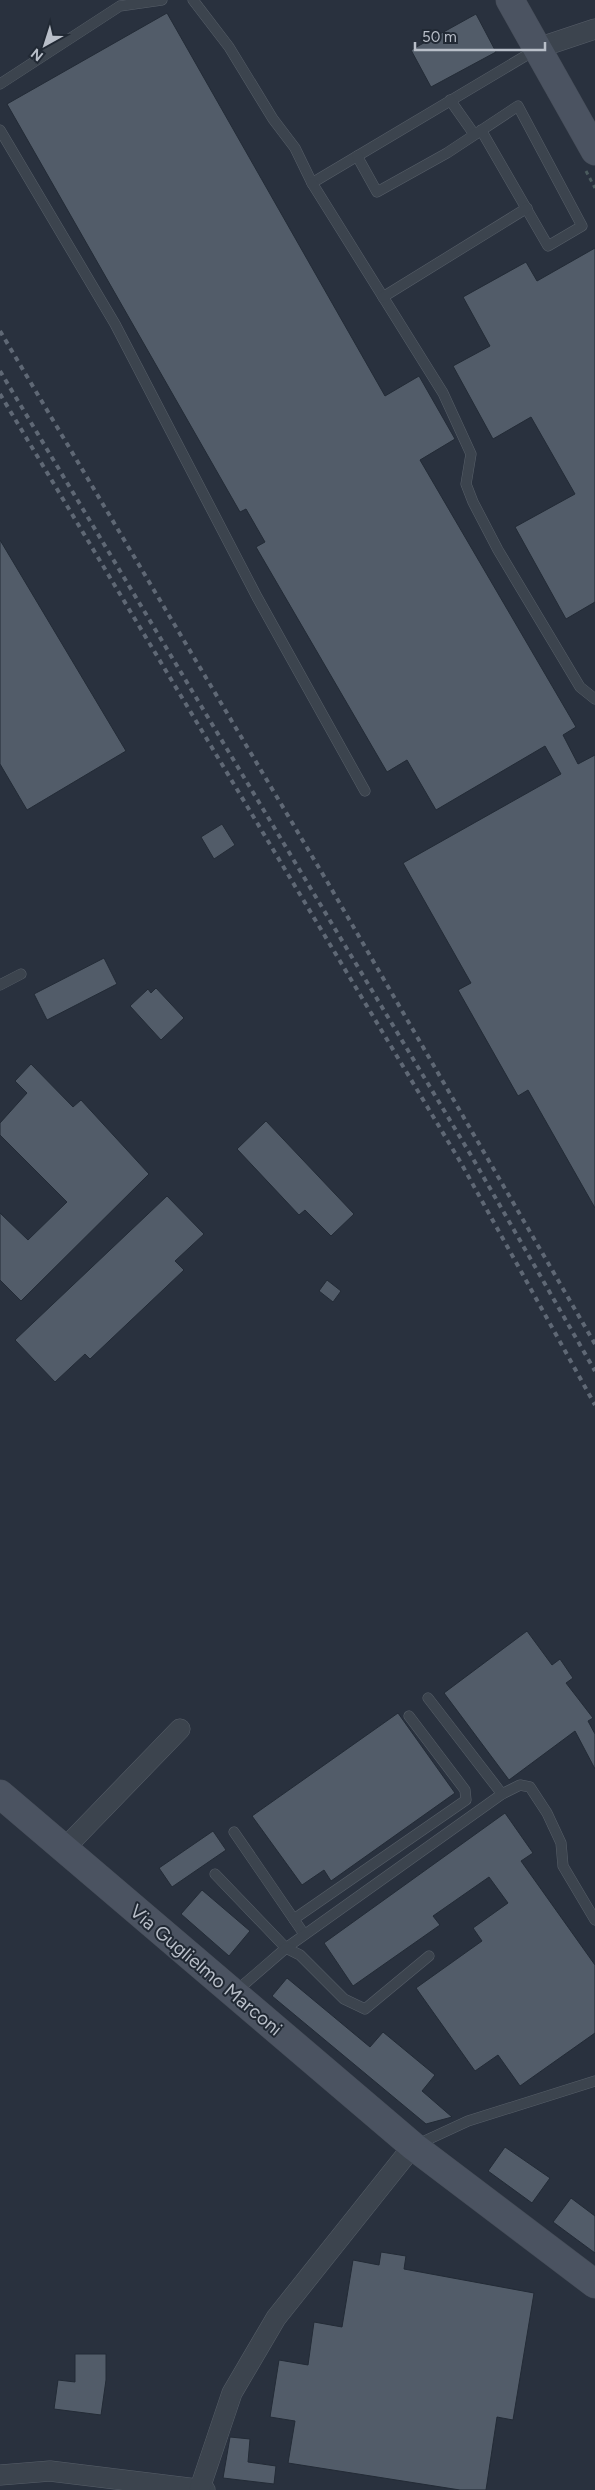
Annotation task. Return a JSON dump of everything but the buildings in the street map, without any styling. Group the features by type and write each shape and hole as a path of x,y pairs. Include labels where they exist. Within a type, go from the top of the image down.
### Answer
{"street":[{"path":"510,0 595,150"},
{"path":"538,48 595,29"},
{"path":"64,1849 180,1729"},
{"name":"Via Guglielmo Marconi","path":"0,1794 413,2146 595,2284"},
{"path":"0,2475 50,2471 202,2489 232,2393 276,2318 413,2146"}],"lane":[{"path":"0,84 120,6 162,0"},
{"path":"193,0 229,47 273,118 295,148 312,183 444,393 471,454 466,484 498,550 580,686 595,699"},
{"path":"312,183 538,48"},
{"path":"357,156 378,192 447,153 477,132 518,106 582,226 548,246 527,208 477,132 450,100"},
{"path":"0,130 115,324 257,597 365,791"},
{"path":"383,297 527,208"},
{"path":"0,985 21,974"},
{"path":"428,1698 502,1794"},
{"path":"294,1919 466,1800 465,1790 408,1716"},
{"path":"233,1994 304,1934 502,1794 520,1785 530,1787 547,1813 561,1843 563,1866 595,1920"},
{"path":"234,1832 304,1934"},
{"path":"215,1874 286,1948 300,1955 344,1999 365,2009 429,1956"},
{"path":"413,2146 468,2121 595,2081"}],"railway":[{"path":"0,331 328,883 595,1344"},
{"path":"0,371 472,1157 595,1371"},
{"path":"0,394 461,1163 595,1405"}]}
